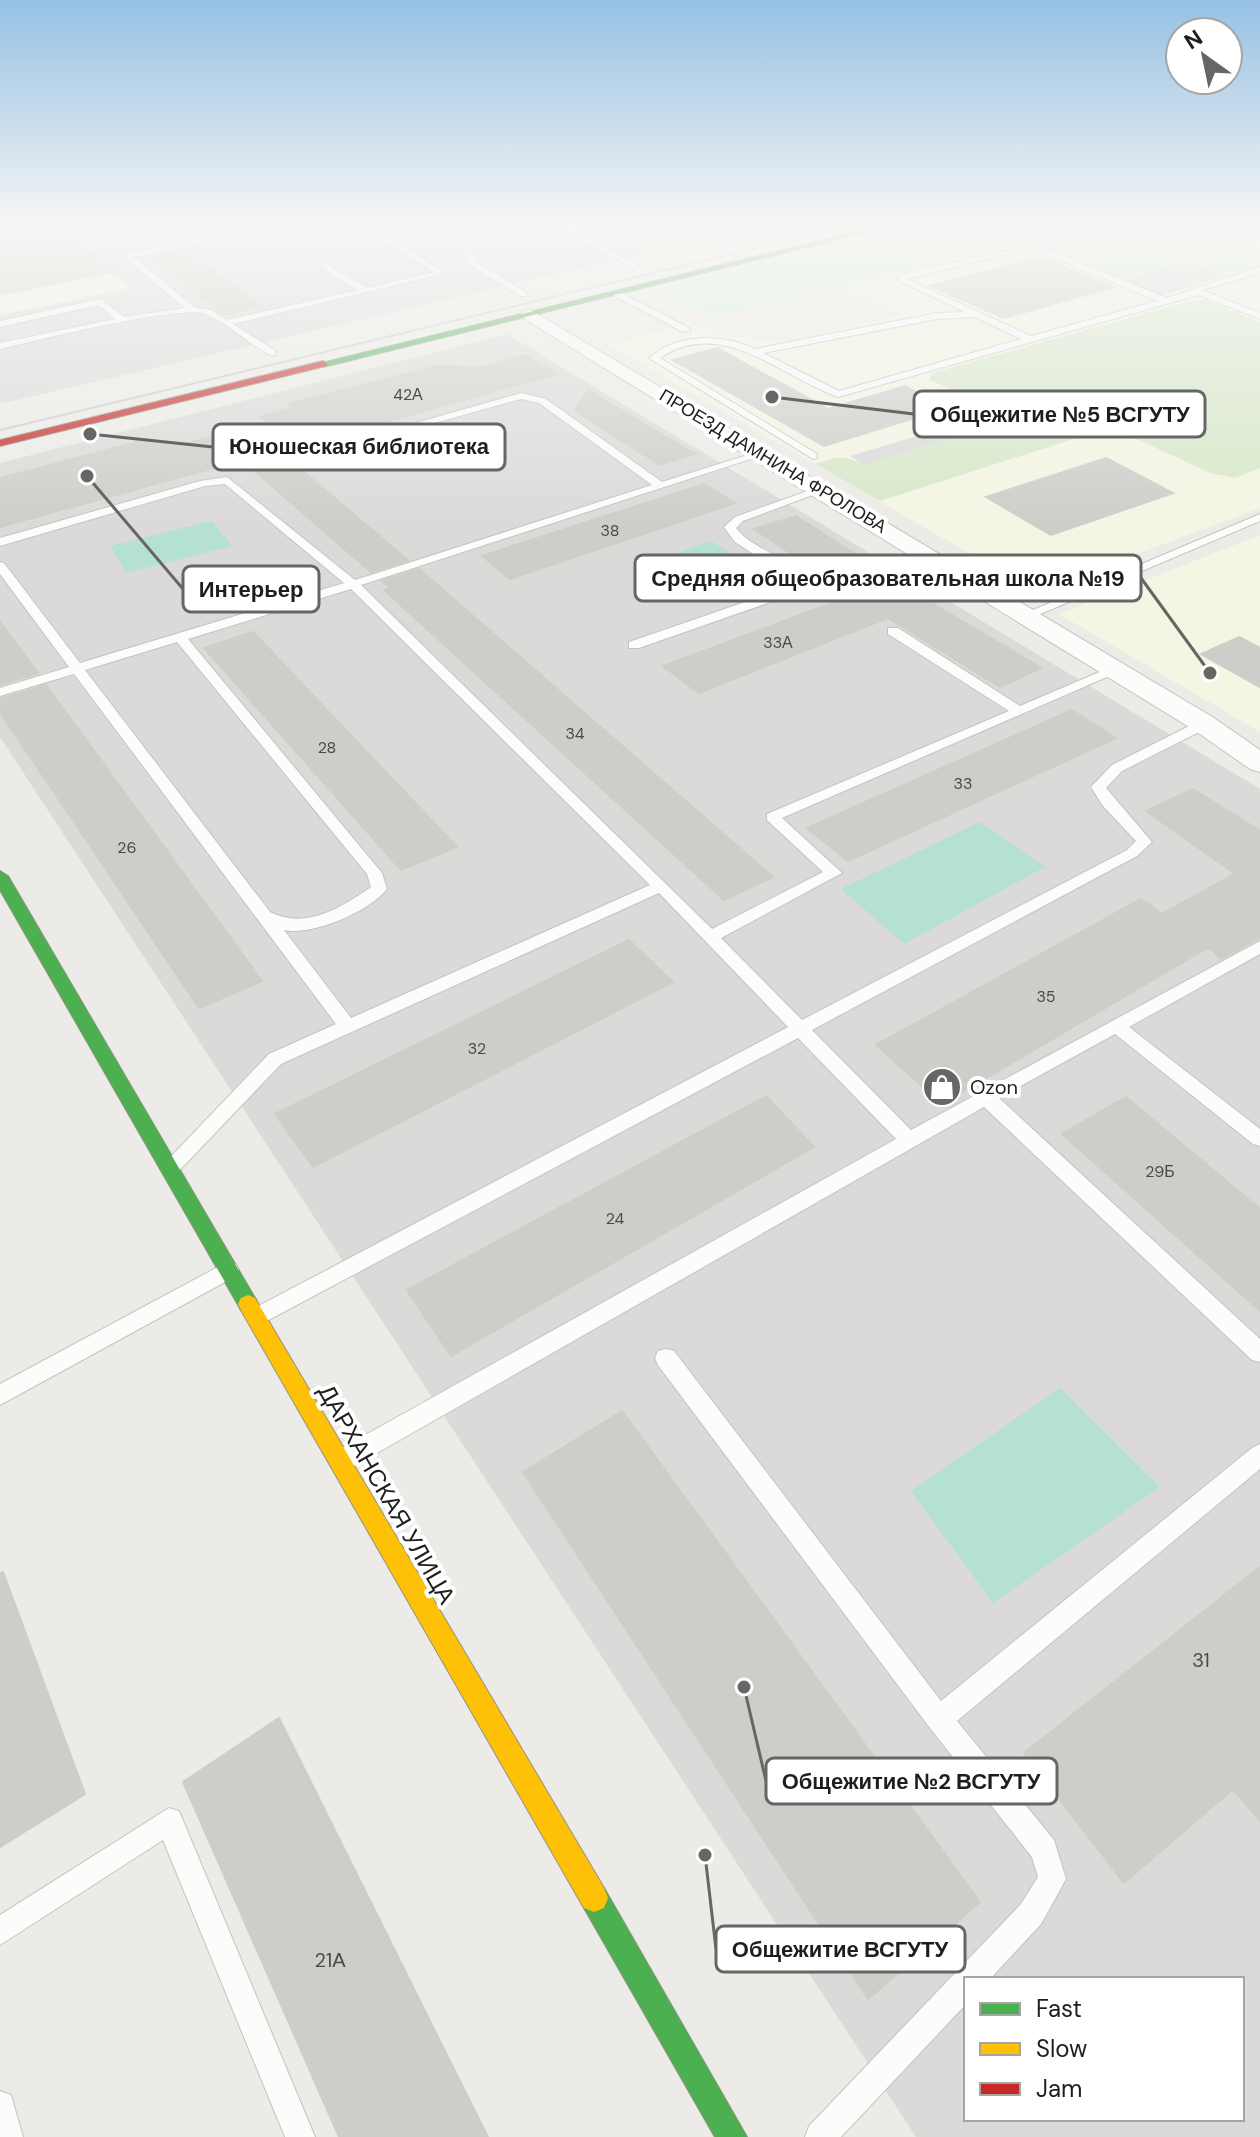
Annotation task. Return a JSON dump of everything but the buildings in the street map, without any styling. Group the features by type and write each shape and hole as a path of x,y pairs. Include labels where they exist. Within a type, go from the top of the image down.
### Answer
{"main road":[{"path":"0,443 428,327"},
{"path":"243,360 280,351"},
{"name":"ДАРХАНСКАЯ УЛИЦА","path":"0,876 732,2137"}],"street":[{"name":"ПРОЕЗД ДАМНИНА ФРОЛОВА","path":"571,327 761,454 1204,724 1260,763"}],"lane":[{"path":"0,346 90,327"},
{"path":"232,327 280,351"},
{"path":"680,327 686,330"},
{"path":"754,352 882,327"},
{"path":"1003,327 1030,339"},
{"path":"813,456 654,358 707,339 737,344 838,394 1074,327"},
{"path":"322,451 521,396 531,397 542,401 661,486"},
{"path":"0,692 79,670 761,454"},
{"path":"0,542 204,483 227,480 353,584 661,886 910,1141"},
{"path":"634,645 781,594 796,584 793,574 739,540 730,527 739,519 820,490"},
{"path":"1027,615 1260,517"},
{"path":"0,566 348,1027"},
{"path":"893,631 1019,711"},
{"path":"180,638 374,873 379,889 369,898 304,926 280,925 264,916"},
{"path":"709,937 834,873 772,817 1116,670"},
{"path":"256,1317 1132,853 1144,842 1135,828 1106,804 1098,787 1117,768 1204,724"},
{"path":"170,1168 275,1059 661,886"},
{"path":"340,1462 986,1097 1260,947"},
{"path":"1116,1026 1260,1139"},
{"path":"986,1097 1260,1353"},
{"path":"0,1395 229,1270"},
{"path":"666,1358 939,1719 1044,1850 1052,1879 1031,1914 972,1977"},
{"path":"939,1719 1260,1455"},
{"path":"0,1931 169,1821 300,2137"},
{"path":"820,2137 964,1985"},
{"path":"0,2106 8,2137"}],"shaded area":[{"path":"0,327 330,327 0,404"},
{"path":"677,327 700,327 719,335 790,342 851,327 1260,327 1260,508 1036,592 609,345"},
{"path":"507,334 1260,789 1260,2137 916,2137 0,737 0,463"},
{"path":"947,427 956,437 864,465 850,456"},
{"path":"1258,536 1260,732 1059,614"}],"green space":[{"path":"1098,327 1260,327 1260,468 1235,478 1210,473 1111,427 880,501 815,464 840,458 864,465 955,437 946,425 992,410 929,379 932,373"},
{"path":"212,521 232,546 126,573 110,546"},
{"path":"711,541 747,563 664,590 635,567"},
{"path":"980,822 1045,867 904,944 841,889"},
{"path":"1060,1388 1160,1487 993,1603 911,1491"}],"tram line":[{"path":"0,430 429,327"}],"traffic: fast":[{"path":"323,364 476,327"},
{"path":"0,876 248,1304"},
{"path":"594,1898 732,2137"}],"traffic: slow":[{"path":"248,1304 594,1898"}],"traffic: jam":[{"path":"0,443 323,364"}],"place":[{"name":"Общежитие №5 ВСГУТУ","path":"772,397"},
{"name":"Юношеская библиотека","path":"90,434"},
{"name":"Интерьер","path":"87,476"},
{"name":"Средняя общеобразовательная школа №19","path":"1210,673"},
{"name":"Ozon","path":"942,1087"},
{"name":"Общежитие №2 ВСГУТУ","path":"744,1687"},
{"name":"Общежитие ВСГУТУ","path":"705,1855"}]}
